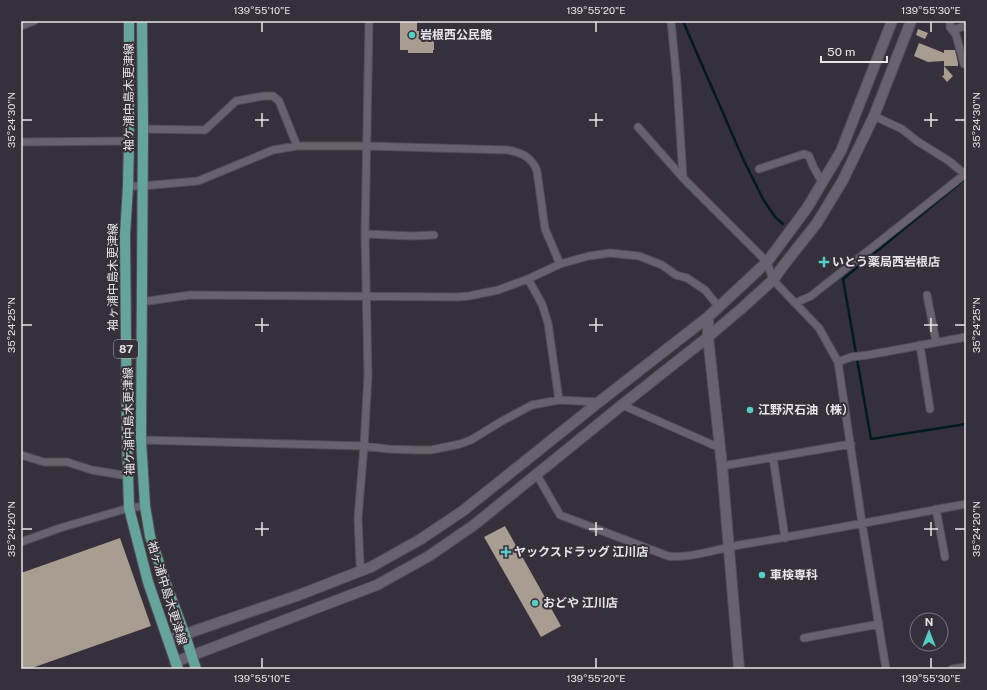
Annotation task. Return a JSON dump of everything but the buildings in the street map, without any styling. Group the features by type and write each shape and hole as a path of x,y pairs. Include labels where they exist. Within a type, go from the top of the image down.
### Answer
{"main road":[{"name":"袖ヶ浦中島木更津線","path":"129,21 129,141 125,243 129,508 148,582 177,665"},
{"name":"袖ケ浦中島木更津線","path":"142,21 143,129 141,440 145,506 150,536 196,669"}],"street":[{"path":"21,26 34,21"},
{"path":"363,570 360,564 358,518 368,375 365,234 369,21"},
{"path":"671,21 684,178"},
{"path":"168,640 299,595 363,570 421,539 464,510 598,402 708,317 767,262 807,208 841,151 892,21"},
{"path":"177,665 192,656 377,586 429,556 474,525 742,309 773,280 817,223 843,180 874,116 910,21"},
{"path":"950,24 954,29 966,26"},
{"path":"950,24 956,34 964,64"},
{"path":"143,129 205,130 236,101 264,96 273,96 279,101 297,146"},
{"path":"795,303 810,296 966,173 917,141 902,129 874,116"},
{"path":"638,127 684,178 767,262 773,280 819,328 838,362 886,669"},
{"path":"21,142 129,141"},
{"path":"128,186 198,181 273,150 297,146 367,146 507,150 524,155 535,166 545,229 560,264"},
{"path":"759,169 804,154 809,156 822,182"},
{"path":"365,234 412,236 434,235"},
{"path":"141,302 190,295 469,296 498,290 528,279 560,264 589,256 610,253 639,256 662,265 676,275 687,278 705,290 719,307"},
{"path":"528,279 542,304 548,323 559,400"},
{"path":"927,295 936,342"},
{"path":"708,317 708,337 722,466 739,669"},
{"path":"838,362 851,357 966,337"},
{"path":"920,345 930,409"},
{"path":"141,440 364,446 388,449 431,450 460,444 471,440 532,405 559,400 598,402"},
{"path":"622,405 720,448"},
{"path":"722,466 851,444"},
{"path":"21,455 44,462 67,462 92,470 128,476"},
{"path":"772,457 786,538"},
{"path":"537,475 560,515 674,557 786,538 966,504"},
{"path":"21,542 60,528 129,508 145,506"},
{"path":"936,510 945,557"},
{"path":"804,638 879,624"},
{"path":"952,669 966,667"}],"waterway":[{"path":"683,21 744,161 763,199 775,217 783,224"},
{"path":"966,178 843,279 871,439 966,424"}],"place":[{"name":"岩根西公民館","path":"412,35"},
{"name":"いとう薬局西岩根店","path":"824,262"},
{"name":"江野沢石油（株）","path":"750,410"},
{"name":"ヤックスドラッグ 江川店","path":"506,552"},
{"name":"車検専科","path":"762,575"},
{"name":"おどや 江川店","path":"535,603"}]}
